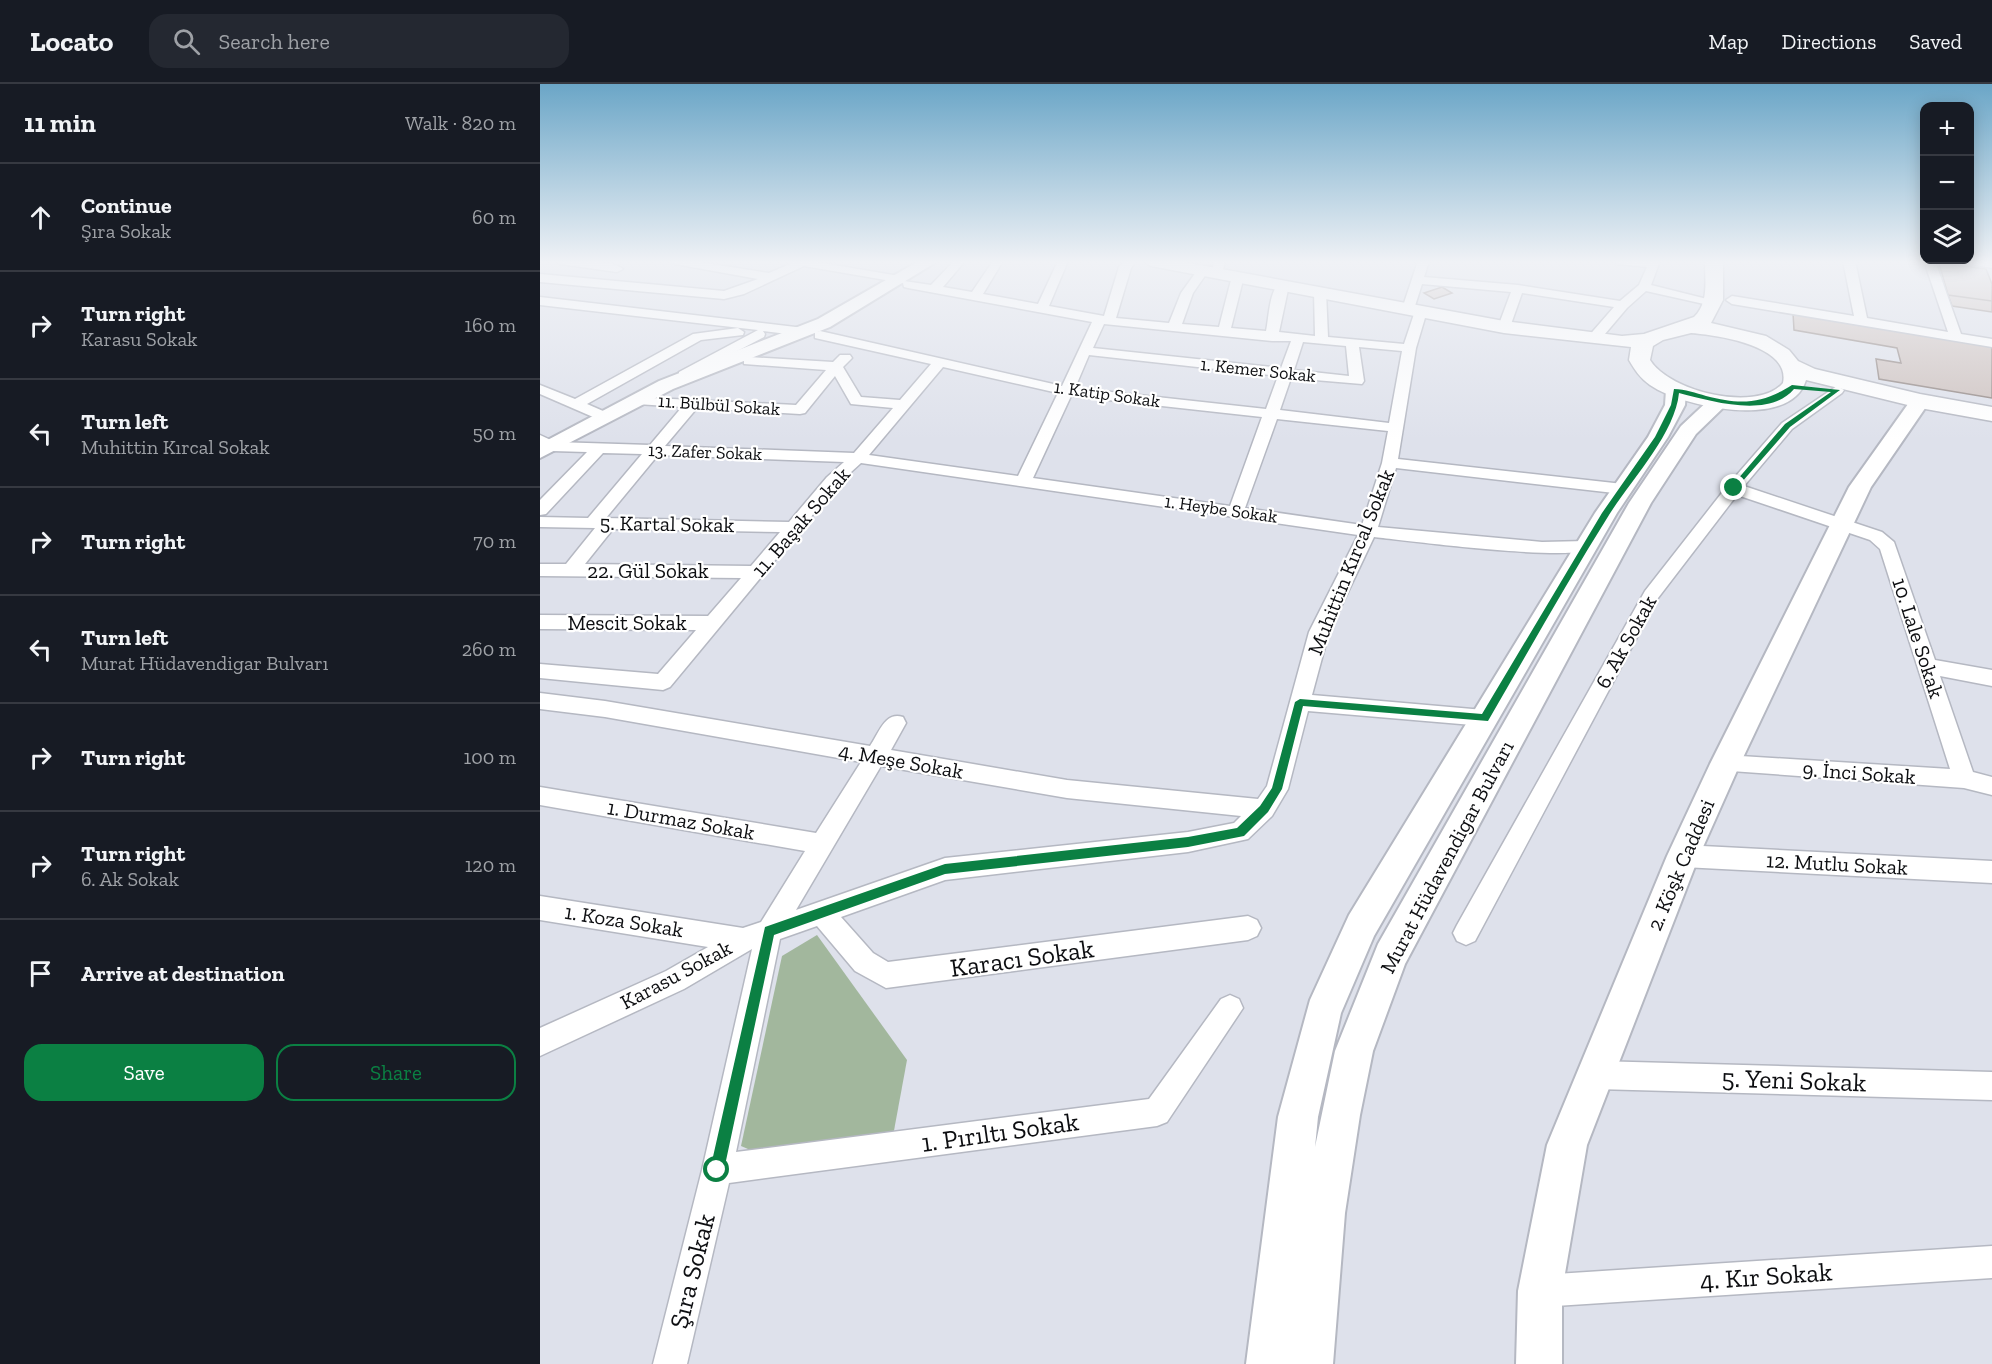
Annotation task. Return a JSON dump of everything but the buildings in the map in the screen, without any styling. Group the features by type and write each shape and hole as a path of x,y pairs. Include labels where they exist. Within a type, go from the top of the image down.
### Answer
{"main road":[{"path":"720,366 749,361 834,321"},
{"path":"1471,321 1625,353 1676,390 1719,401 1750,404 1772,400 1787,393 1792,377"},
{"path":"1646,370 1639,359 1639,348 1645,340 1656,333 1690,327 1701,321"},
{"path":"1736,321 1744,336"},
{"path":"1504,327 1622,342 1645,340"},
{"path":"1690,327 1744,336 1773,350 1792,377 1837,390 1920,400"},
{"path":"544,446 666,385 720,366 746,352 812,333"},
{"path":"1792,377 1808,374 1992,414"},
{"name":"Murat Hüdavendigar Bulvarı","path":"1269,1364 1298,1117 1323,1013 1361,926 1586,548 1658,437 1675,405 1676,390"},
{"name":"2. Köşk Caddesi","path":"1539,1364 1540,1291 1567,1145 1683,856 1725,764 1860,487 1920,400"},
{"name":"Murat Hüdavendigar Bulvarı","path":"1310,1364 1324,1213 1340,1115 1354,1051 1390,956 1640,503 1688,430 1719,401"}],"street":[{"path":"708,321 770,328"},
{"path":"1023,480 1086,351 1104,321"},
{"path":"1111,321 1409,348"},
{"path":"1174,327 1176,321"},
{"path":"1224,332 1227,321"},
{"path":"1272,337 1275,321"},
{"path":"1321,321 1322,341"},
{"name":"Muhittin Kırcal Sokak","path":"1264,809 1277,789 1319,632 1368,531 1390,463 1413,321"},
{"path":"1504,327 1506,321"},
{"path":"1594,338 1609,321"},
{"path":"1861,321 1992,343"},
{"path":"1950,321 1956,337"},
{"path":"666,385 770,328"},
{"path":"576,404 698,337 770,328"},
{"name":"1. Katip Sokak","path":"770,328 812,333 1067,391 1397,428"},
{"path":"1236,511 1298,339"},
{"path":"749,361 836,366 858,344"},
{"name":"1. Kemer Sokak","path":"1086,351 1357,381 1352,344"},
{"name":"11. Başak Sokak","path":"540,671 663,682 833,480 858,458 940,362"},
{"path":"836,366 856,401 903,405"},
{"name":"11. Bülbül Sokak","path":"637,400 800,410 836,366"},
{"path":"540,389 605,417"},
{"name":"6. Ak Sokak","path":"1466,933 1651,595 1734,488 1787,426 1837,390"},
{"path":"571,570 651,450 693,403"},
{"name":"13. Zafer Sokak","path":"544,446 858,458"},
{"path":"540,510 599,448"},
{"name":"1. Heybe Sokak","path":"858,458 1368,531 1542,548 1586,548"},
{"path":"1390,463 1623,489"},
{"name":"10. Lale Sokak","path":"1734,488 1842,523 1876,536 1888,546 1964,779"},
{"name":"5. Kartal Sokak","path":"540,522 793,527"},
{"name":"22. Gül Sokak","path":"540,570 757,572"},
{"name":"Mescit Sokak","path":"540,622 713,623"},
{"path":"1928,666 1992,678"},
{"name":"4. Meşe Sokak","path":"540,701 605,709 1067,789 1264,809"},
{"path":"1300,702 1484,718"},
{"path":"756,936 821,844 896,723"},
{"name":"9. İnci Sokak","path":"1725,764 1964,779 1992,786"},
{"name":"1. Durmaz Sokak","path":"540,796 821,844"},
{"name":"Karasu Sokak","path":"540,1042 675,980 756,936 945,869 1188,842 1240,832 1264,809"},
{"name":"12. Mutlu Sokak","path":"1683,856 1992,872"},
{"name":"1. Koza Sokak","path":"542,911 756,936"},
{"name":"Karacı Sokak","path":"822,913 864,962 886,975 1248,928"},
{"name":"Şıra Sokak","path":"670,1364 717,1170 756,936"},
{"name":"1. Pırıltı Sokak","path":"717,1170 1157,1112 1230,1008"},
{"name":"5. Yeni Sokak","path":"1596,1074 1992,1086"},
{"name":"4. Kır Sokak","path":"1540,1291 1992,1262"}],"green space":[{"path":"817,935 907,1060 893,1136 762,1155 741,1146 782,956"}],"route":[{"path":"717,1170 769,931 945,869 1188,842 1240,832 1264,809 1277,789 1300,702 1484,718 1606,513 1658,437 1675,405 1676,390 1725,403 1750,404 1772,400 1787,393 1792,387 1837,390 1787,426 1734,488"}]}
